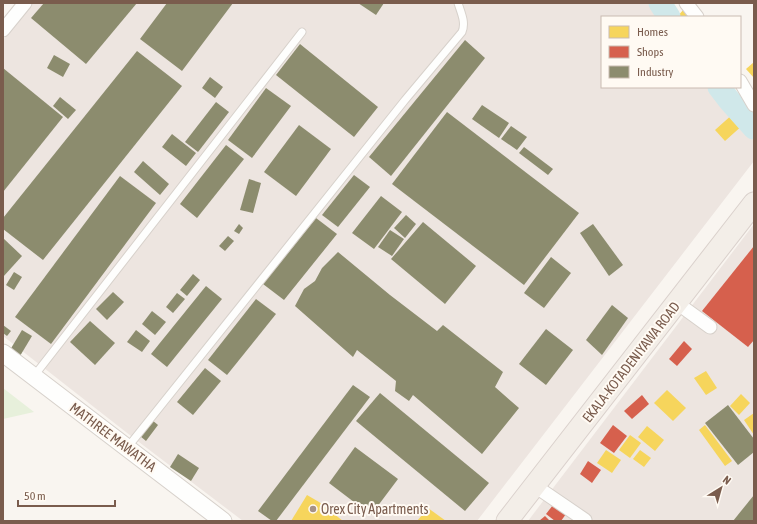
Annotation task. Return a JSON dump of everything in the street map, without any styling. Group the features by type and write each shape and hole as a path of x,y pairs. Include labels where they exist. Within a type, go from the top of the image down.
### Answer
{"main road":[{"name":"EKALA-KOTADENIYAWA ROAD","path":"507,521 754,203"}],"street":[{"path":"3,30 25,3"},
{"path":"686,3 696,16"},
{"path":"741,83 754,105"},
{"path":"677,303 710,327"},
{"name":"MATHREE MAWATHA","path":"3,353 223,521"},
{"path":"535,486 586,520"}],"lane":[{"path":"127,448 405,100 462,32 464,21 458,3"},
{"path":"34,376 302,32"}],"shaded area":[{"path":"32,3 651,3 660,16 601,16 601,88 714,88 724,102 754,132 754,161 477,521 243,521 3,336 3,40"},
{"path":"754,224 754,521 528,521"}],"green space":[{"path":"3,388 34,412 3,419"}],"building: Homes":[{"path":"667,3 673,3 674,15 667,8"},
{"path":"684,9 691,16 678,16"},
{"path":"754,62 754,78 746,69"},
{"path":"723,88 733,88 728,93"},
{"path":"734,113 744,124 725,141 715,130"},
{"path":"706,371 717,388 706,395 694,378"},
{"path":"667,390 686,408 673,421 654,403"},
{"path":"741,394 750,403 739,415 730,406"},
{"path":"754,413 754,435 744,420"},
{"path":"705,425 732,461 725,466 699,430"},
{"path":"647,426 664,440 655,451 638,437"},
{"path":"630,435 641,443 630,458 619,450"},
{"path":"606,450 621,460 612,473 597,463"},
{"path":"640,450 651,458 644,467 633,459"},
{"name":"Orex City Apartments","path":"307,495 319,502 343,521 291,521"},
{"name":"Orex City Apartments","path":"428,508 446,521 417,521"}],"building: Shops":[{"path":"754,246 754,340 748,347 702,311"},
{"path":"684,341 692,349 677,366 669,359"},
{"path":"642,395 649,404 632,419 624,411"},
{"path":"613,425 627,436 614,453 600,443"},
{"path":"588,461 601,470 592,483 580,474"},
{"path":"553,505 566,514 561,521 555,521 546,514"},
{"path":"545,516 550,521 539,521"}],"building: Industry":[{"path":"44,3 137,3 86,64 31,18"},
{"path":"167,3 233,3 182,71 140,39"},
{"path":"358,3 384,3 376,15"},
{"path":"465,40 485,58 391,176 369,157"},
{"path":"300,44 378,107 354,137 276,75"},
{"path":"137,51 182,86 43,260 3,229 3,218"},
{"path":"54,55 70,64 63,77 47,68"},
{"path":"3,68 63,117 3,192"},
{"path":"210,77 223,87 215,98 202,88"},
{"path":"266,88 291,106 252,158 228,140"},
{"path":"60,97 76,110 68,119 53,106"},
{"path":"216,102 229,112 198,152 185,142"},
{"path":"482,105 509,123 499,138 472,119"},
{"path":"447,112 579,213 524,285 392,184"},
{"path":"299,125 331,149 296,196 264,172"},
{"path":"511,126 527,137 517,150 501,139"},
{"path":"172,134 196,153 186,166 162,147"},
{"path":"226,145 244,159 197,218 180,204"},
{"path":"524,147 553,169 548,175 519,153"},
{"path":"143,161 169,184 160,195 134,172"},
{"path":"354,175 370,187 338,227 322,215"},
{"path":"120,176 156,203 51,344 15,317"},
{"path":"249,179 261,183 253,213 240,210"},
{"path":"381,196 402,212 374,249 352,233"},
{"path":"406,215 416,224 405,238 394,228"},
{"path":"316,218 337,234 284,300 263,284"},
{"path":"423,222 476,266 445,304 391,259"},
{"path":"239,224 243,228 239,234 234,231"},
{"path":"593,224 623,265 609,276 580,233"},
{"path":"390,230 404,239 392,256 378,247"},
{"path":"228,236 234,241 225,251 219,246"},
{"path":"3,238 22,256 3,277"},
{"path":"338,252 437,331 443,325 503,372 495,387 519,408 482,454 413,395 409,401 395,391 396,381 357,350 353,357 295,306 304,289 315,281 322,268"},
{"path":"551,257 571,273 544,308 524,293"},
{"path":"14,272 22,277 14,290 6,285"},
{"path":"193,274 200,280 187,296 180,290"},
{"path":"206,286 222,299 167,367 151,354"},
{"path":"113,292 124,302 107,320 96,309"},
{"path":"177,293 185,299 173,313 166,307"},
{"path":"256,299 276,314 227,375 208,360"},
{"path":"612,305 628,318 602,355 586,340"},
{"path":"152,311 166,322 155,335 142,324"},
{"path":"90,321 115,343 95,365 70,342"},
{"path":"3,325 11,331 7,336 3,333"},
{"path":"546,329 573,350 546,385 519,364"},
{"path":"22,330 32,336 20,356 10,350"},
{"path":"136,330 150,341 142,352 127,342"},
{"path":"205,368 221,381 193,415 177,402"},
{"path":"353,385 370,397 276,521 272,521 258,511"},
{"path":"380,393 489,483 465,511 356,421"},
{"path":"728,405 754,439 754,452 738,465 705,423"},
{"path":"152,420 158,425 146,441 140,436"},
{"path":"355,447 398,479 371,515 329,483"},
{"path":"178,454 199,468 191,481 170,467"},
{"path":"754,495 754,521 733,521"}],"waterway":[{"path":"660,3 668,16"},
{"path":"720,88 754,128"}],"place":[{"name":"Orex City Apartments","path":"313,509"}]}
